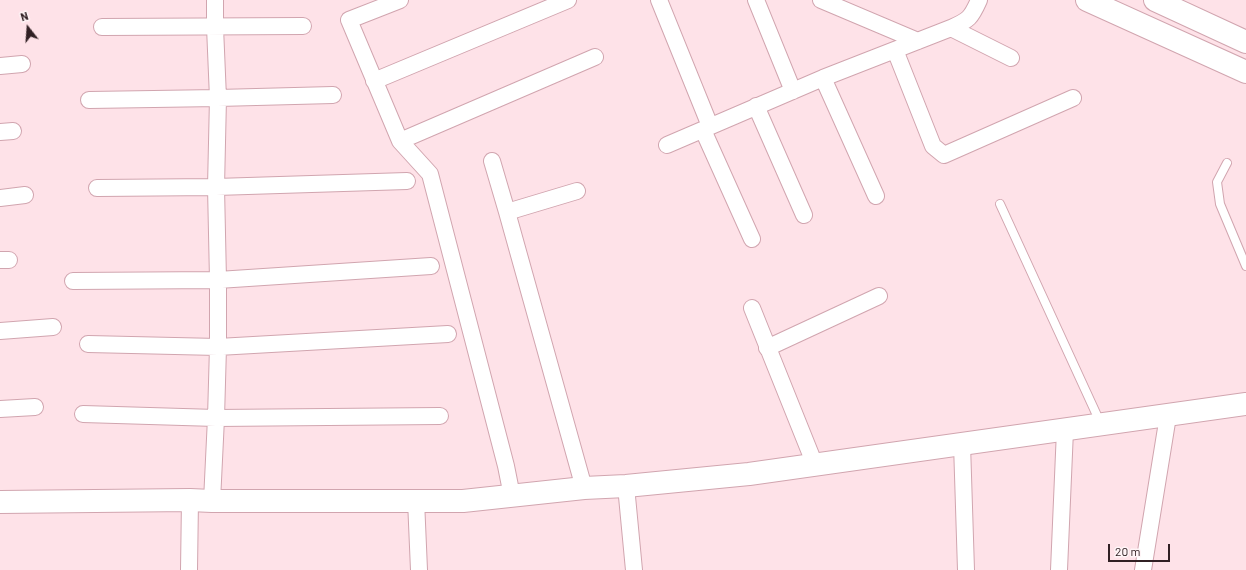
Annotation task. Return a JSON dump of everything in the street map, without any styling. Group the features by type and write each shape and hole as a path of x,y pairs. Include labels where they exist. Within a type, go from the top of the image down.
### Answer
{"street":[{"path":"212,501 218,347 216,187 218,98 215,0"},
{"path":"400,0 349,20 400,141 430,174 506,466 512,496"},
{"path":"374,80 568,0"},
{"path":"659,0 707,128 752,239"},
{"path":"756,0 793,91"},
{"path":"821,0 918,41"},
{"path":"667,145 823,78 952,28 969,19 973,14 979,0"},
{"path":"1088,0 1246,72"},
{"path":"1155,0 1246,42"},
{"path":"102,27 303,26"},
{"path":"952,28 1011,58"},
{"path":"895,50 933,146 944,155 1073,98"},
{"path":"400,141 595,57"},
{"path":"0,66 22,64"},
{"path":"823,78 876,196"},
{"path":"89,100 333,95"},
{"path":"756,106 804,216"},
{"path":"492,161 584,488"},
{"path":"97,188 216,187 407,181"},
{"path":"507,212 577,191"},
{"path":"0,198 25,195"},
{"path":"73,281 218,280 431,266"},
{"path":"767,348 879,296"},
{"path":"752,308 815,465"},
{"path":"0,331 53,327"},
{"path":"88,344 218,347 448,334"},
{"path":"0,502 190,500 463,501 584,488 626,486 749,474 1246,404"},
{"path":"0,409 35,407"},
{"path":"84,414 216,418 440,416"},
{"path":"1143,570 1168,416"},
{"path":"1059,570 1065,430"},
{"path":"962,444 966,570"},
{"path":"626,486 634,570"},
{"path":"189,570 190,500"},
{"path":"416,500 419,570"}],"lane":[{"path":"1227,163 1217,182 1220,204 1246,266"},
{"path":"1000,204 1101,425"}]}
